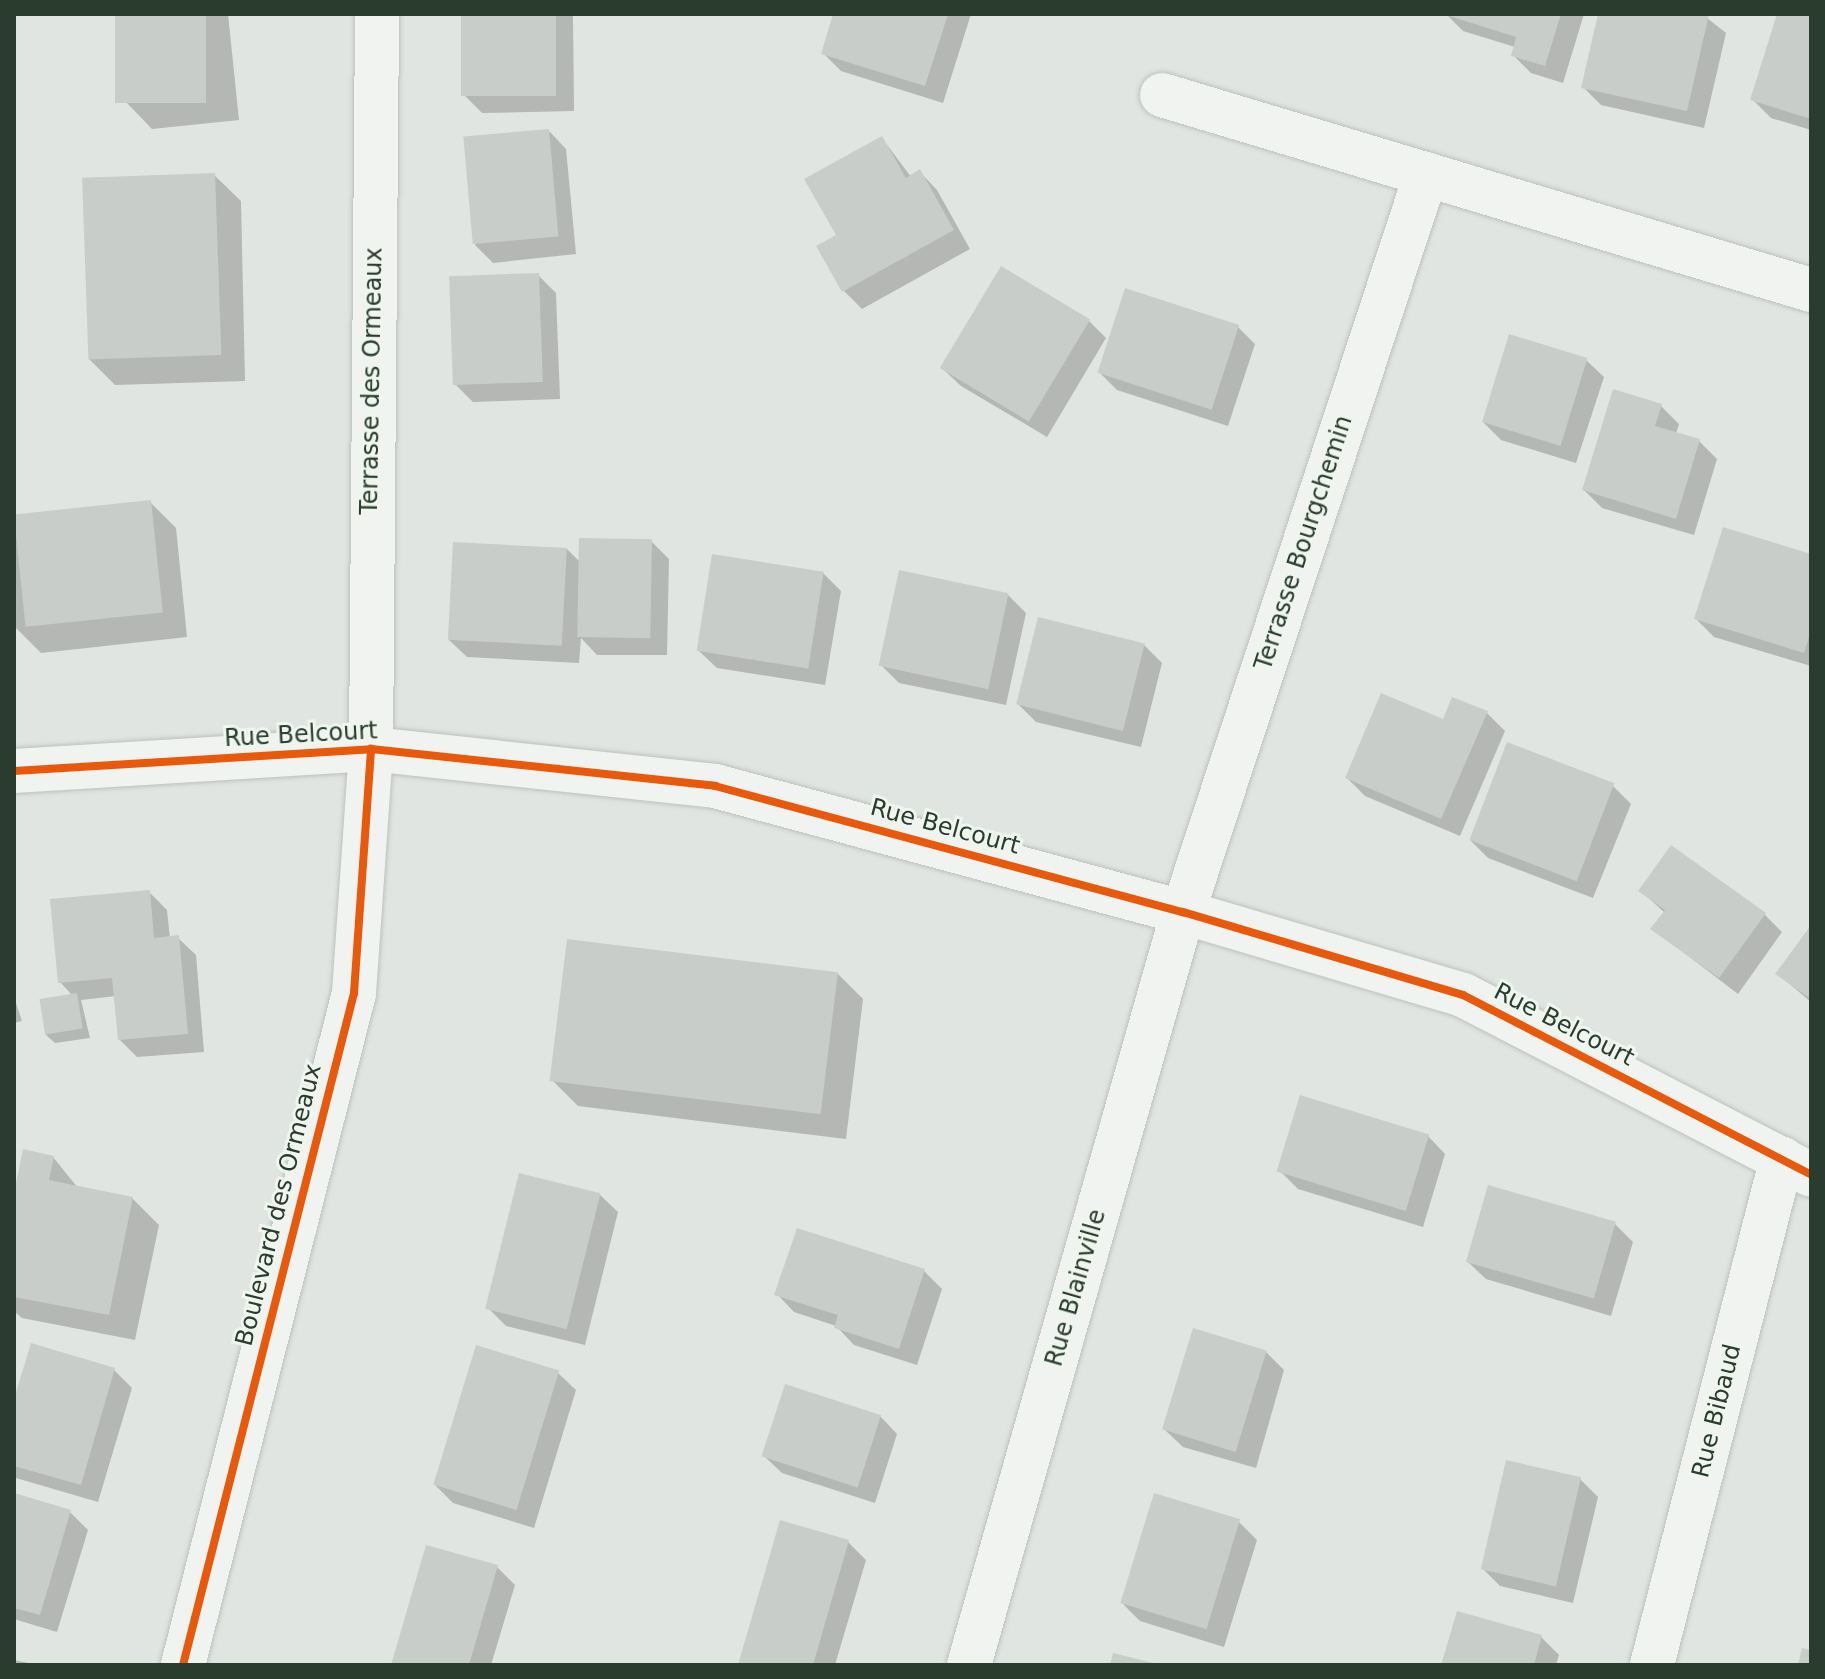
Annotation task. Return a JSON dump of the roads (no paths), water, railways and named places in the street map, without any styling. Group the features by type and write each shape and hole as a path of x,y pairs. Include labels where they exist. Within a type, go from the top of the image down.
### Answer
{"street":[{"name":"Terrasse des Ormeaux","path":"371,749 377,14"},
{"path":"1162,95 1811,290"},
{"name":"Terrasse Bourgchemin","path":"1183,912 1426,174"},
{"name":"Rue Belcourt","path":"14,771 371,749 715,786 1183,912 1463,995 1796,1167"},
{"name":"Boulevard des Ormeaux","path":"183,1665 354,993 371,749"},
{"name":"Rue Blainville","path":"969,1665 1183,912"},
{"name":"Rue Bibaud","path":"1652,1665 1796,1167"}]}
